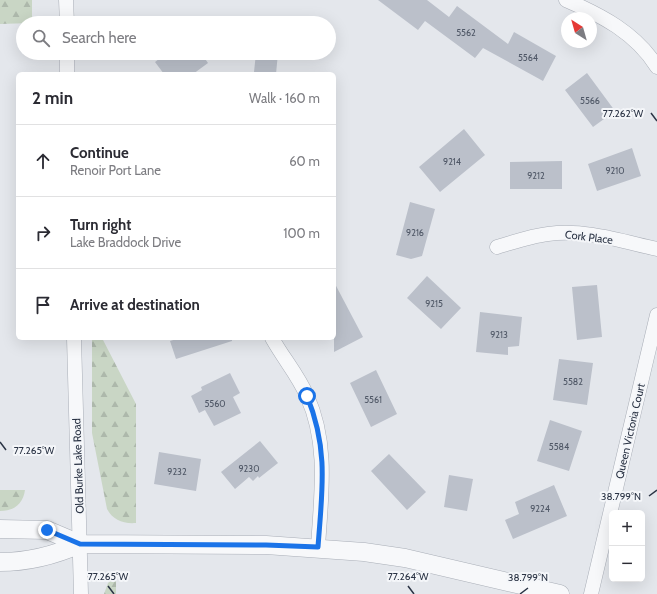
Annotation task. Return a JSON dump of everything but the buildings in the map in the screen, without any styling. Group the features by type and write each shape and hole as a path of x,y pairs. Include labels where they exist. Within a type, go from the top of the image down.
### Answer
{"street":[{"path":"66,0 67,16"},
{"path":"566,0 596,13 612,22 646,52 657,67"},
{"path":"67,60 67,72"},
{"name":"Cork Place","path":"497,247 534,236 568,232 595,235 657,249"},
{"name":"Queen Victoria Court","path":"591,594 657,315"},
{"name":"Old Burke Lake Road","path":"74,340 80,594"},
{"path":"273,340 307,396 319,434 323,470 318,547"},
{"path":"0,529 47,530 80,544 266,545 318,547 364,552 405,558 560,594"},
{"path":"0,562 21,562 54,555 80,544"}],"green space":[{"path":"0,0 32,0 32,16 16,16 16,24 0,24"},
{"path":"92,340 103,340 136,404 136,523 127,523 115,519 107,509 92,433"},
{"path":"0,490 25,490 20,503 17,506 10,510 0,511"},
{"path":"116,576 116,594 104,594 108,583"}],"route":[{"path":"47,530 80,544 266,545 318,547 323,470 322,450 314,414 307,396"}]}
